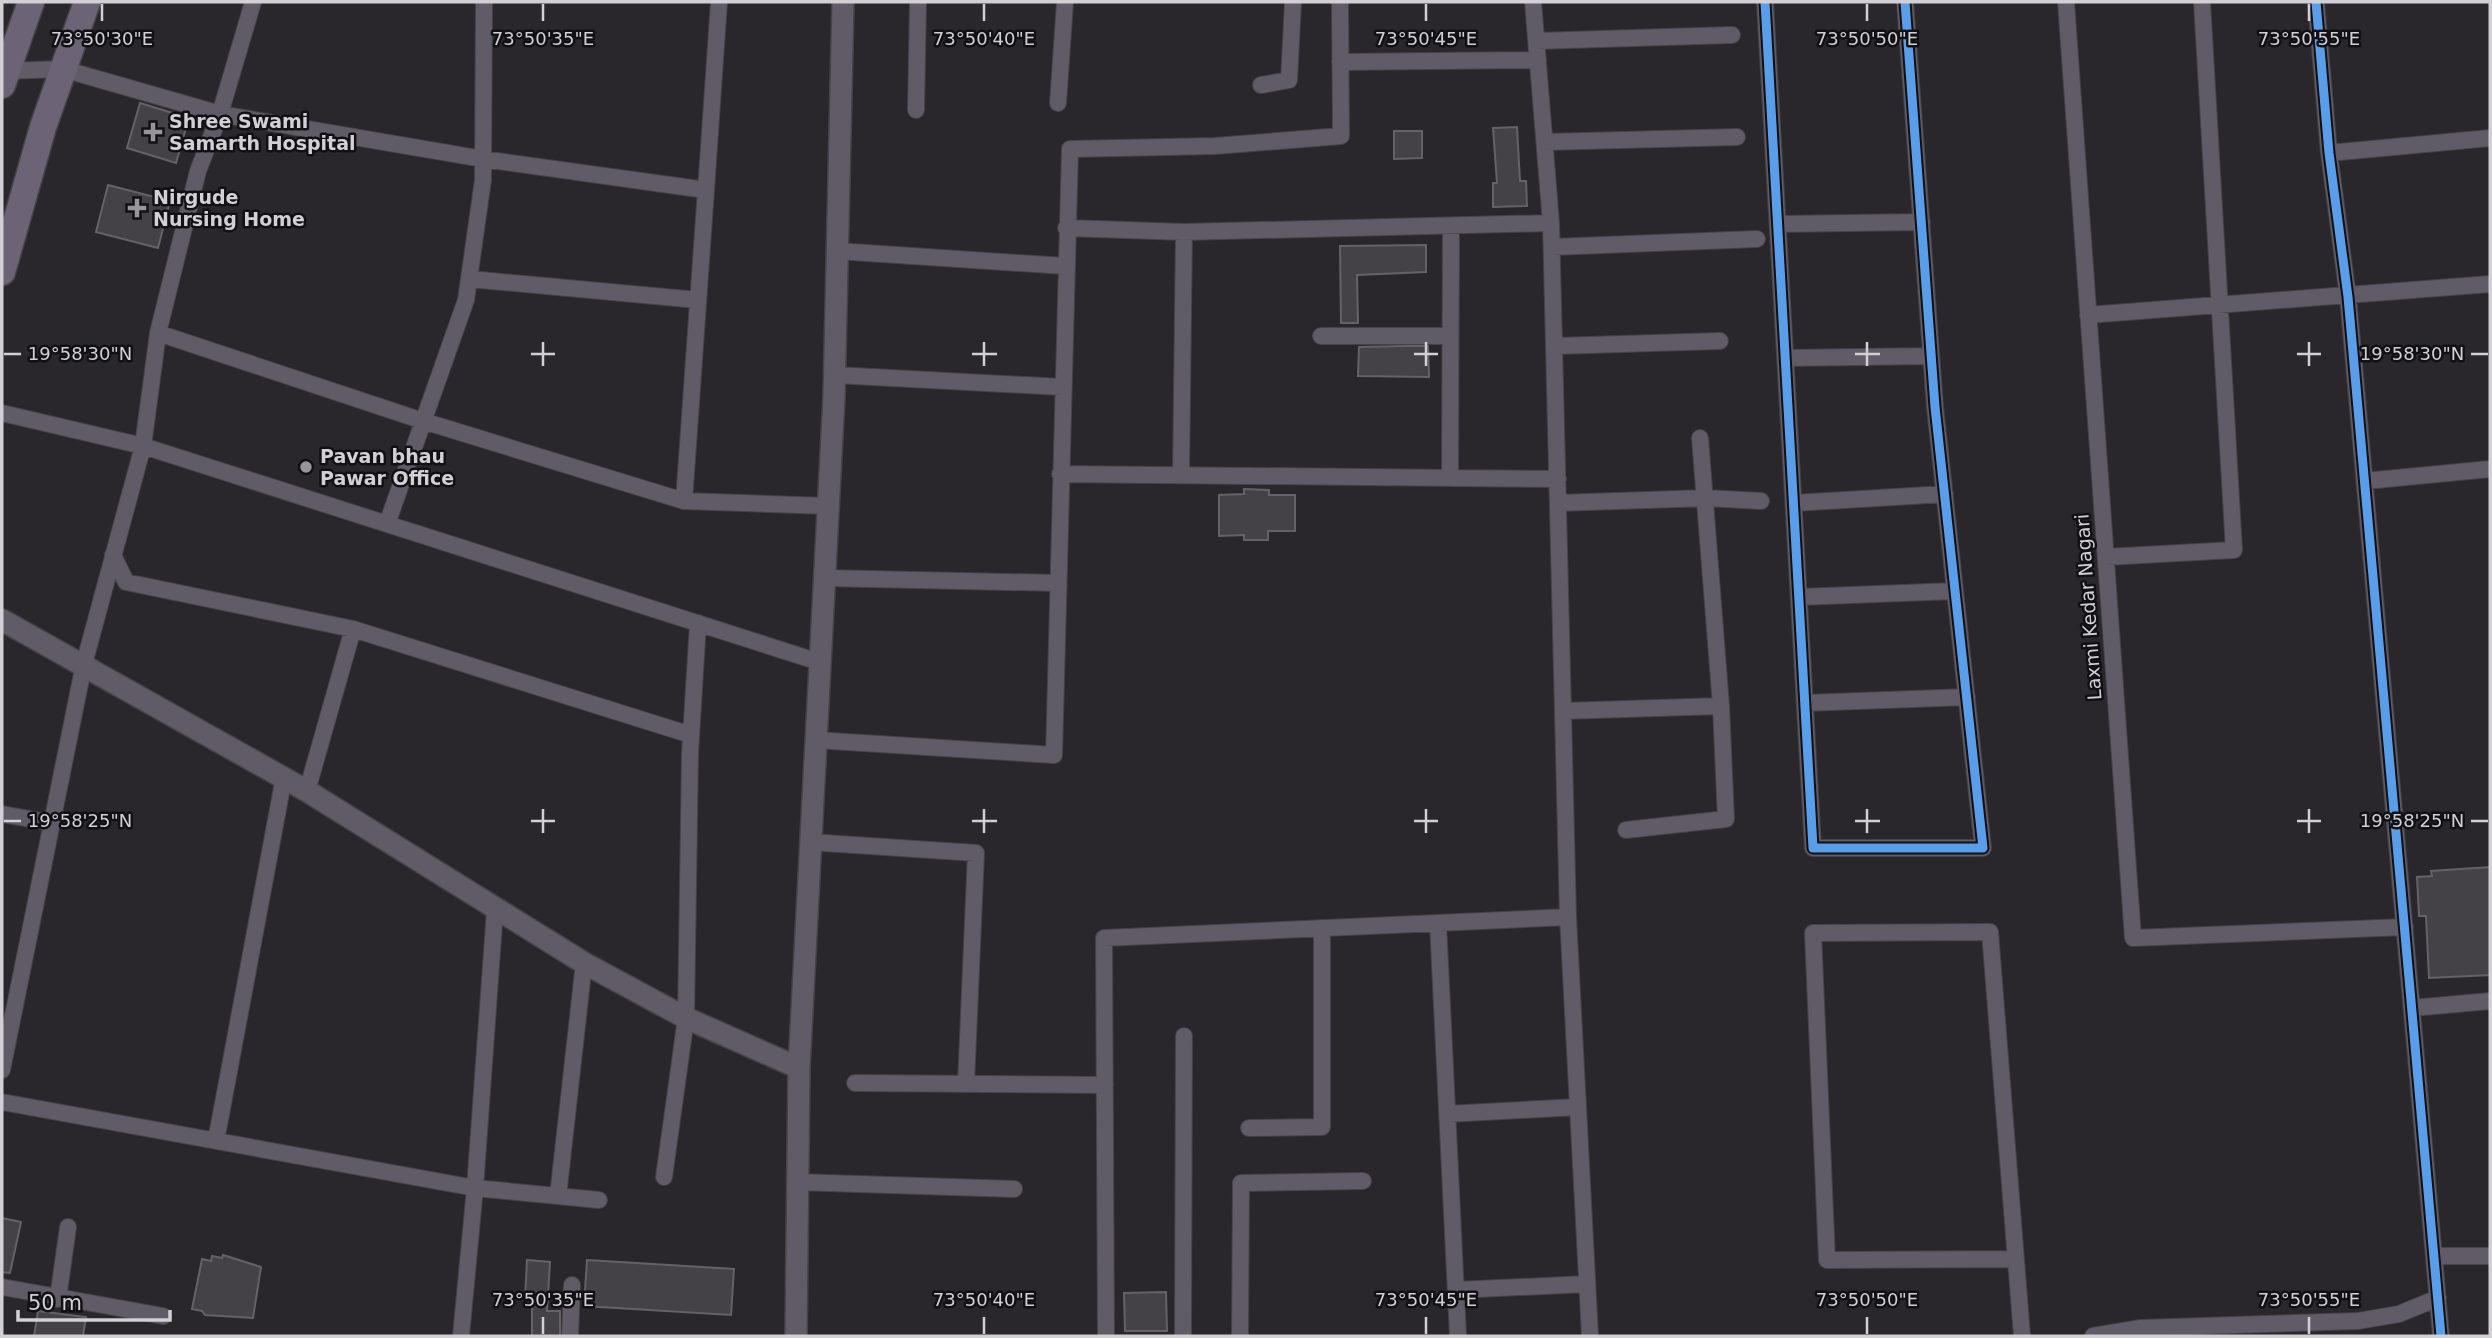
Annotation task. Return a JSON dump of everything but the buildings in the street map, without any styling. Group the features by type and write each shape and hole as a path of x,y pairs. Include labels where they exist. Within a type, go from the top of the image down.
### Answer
{"main road":[{"path":"3,76 31,2"},
{"path":"2,272 63,69 87,2"}],"street":[{"path":"2,1070 84,664 143,446 158,333 198,171 220,114 253,2"},
{"path":"387,524 466,300 483,159 484,2"},
{"path":"684,501 719,2"},
{"path":"796,1336 799,1068 835,375 843,2"},
{"path":"916,110 918,2"},
{"path":"1058,103 1065,2"},
{"path":"1261,85 1289,80 1293,2"},
{"path":"815,740 1054,755 1070,149 1215,146 1341,136 1340,2"},
{"path":"1533,2 1551,223 1569,917 1590,1336"},
{"path":"1765,2 1813,848 1983,848 1931,356 1905,2"},
{"name":"Laxmi Kedar Nagari","path":"2066,2 2133,938 2405,927"},
{"path":"2106,557 2234,550 2202,2"},
{"path":"2316,2 2329,153 2348,297 2441,1336"},
{"path":"1536,41 1732,36"},
{"path":"1340,62 1538,60"},
{"path":"3,76 63,69 220,114 483,159 706,190"},
{"path":"1545,142 1737,137"},
{"path":"2329,153 2490,138"},
{"path":"1778,224 1922,222"},
{"path":"1066,228 1184,232 1551,223"},
{"path":"1450,478 1451,226"},
{"path":"1181,475 1184,232"},
{"path":"1552,247 1757,239"},
{"path":"837,251 1065,267"},
{"path":"469,279 698,300"},
{"path":"2088,315 2490,284"},
{"path":"158,333 423,421 684,501 828,506"},
{"path":"1321,336 1450,336"},
{"path":"1555,346 1720,341"},
{"path":"1785,358 1931,356"},
{"path":"835,375 1062,387"},
{"path":"2,413 143,446 819,662"},
{"path":"1626,830 1726,819 1721,706 1700,438"},
{"path":"2365,481 2490,469"},
{"path":"1060,474 1558,479"},
{"path":"1794,503 1945,494"},
{"path":"1558,503 1706,498 1761,501"},
{"path":"113,555 126,582 353,629 691,735"},
{"path":"824,578 1058,583"},
{"path":"1799,597 1955,591"},
{"path":"2,620 307,790 495,910 584,963 686,1018 799,1068"},
{"path":"664,1177 686,1018 691,735 698,624"},
{"path":"307,790 353,629"},
{"path":"1805,703 1967,697"},
{"path":"1563,710 1721,706"},
{"path":"216,1141 284,777"},
{"path":"2,814 51,824"},
{"path":"809,842 976,853 966,1084"},
{"path":"461,1336 475,1188 495,910"},
{"path":"1106,1336 1104,938 1569,917"},
{"path":"1438,923 1458,1336"},
{"path":"1249,1128 1322,1127 1322,928"},
{"path":"2016,1259 1827,1261 1813,933 1990,932 2016,1259 2022,1336"},
{"path":"558,1196 584,963"},
{"path":"2412,1008 2490,1000"},
{"path":"1183,1336 1184,1036"},
{"path":"855,1083 1105,1085"},
{"path":"2,1102 475,1188 599,1200"},
{"path":"1447,1114 1578,1107"},
{"path":"1240,1336 1241,1182 1363,1181"},
{"path":"796,1182 1014,1189"},
{"path":"58,1300 68,1227"},
{"path":"2434,1256 2490,1256"},
{"path":"1456,1290 1587,1284"},
{"path":"570,1336 572,1285"},
{"path":"2,1287 58,1300 163,1316"},
{"path":"2093,1336 2290,1330 2399,1314 2438,1298"}],"cycle path":[{"path":"1765,2 1813,848 1983,848 1935,407 1905,2"},
{"path":"2316,2 2329,153 2348,297 2441,1336"}],"place":[{"name":"Shree Swami Samarth Hospital","path":"153,132"},
{"name":"Nirgude Nursing Home","path":"137,208"},
{"name":"Pavan bhau Pawar Office","path":"306,467"}]}
